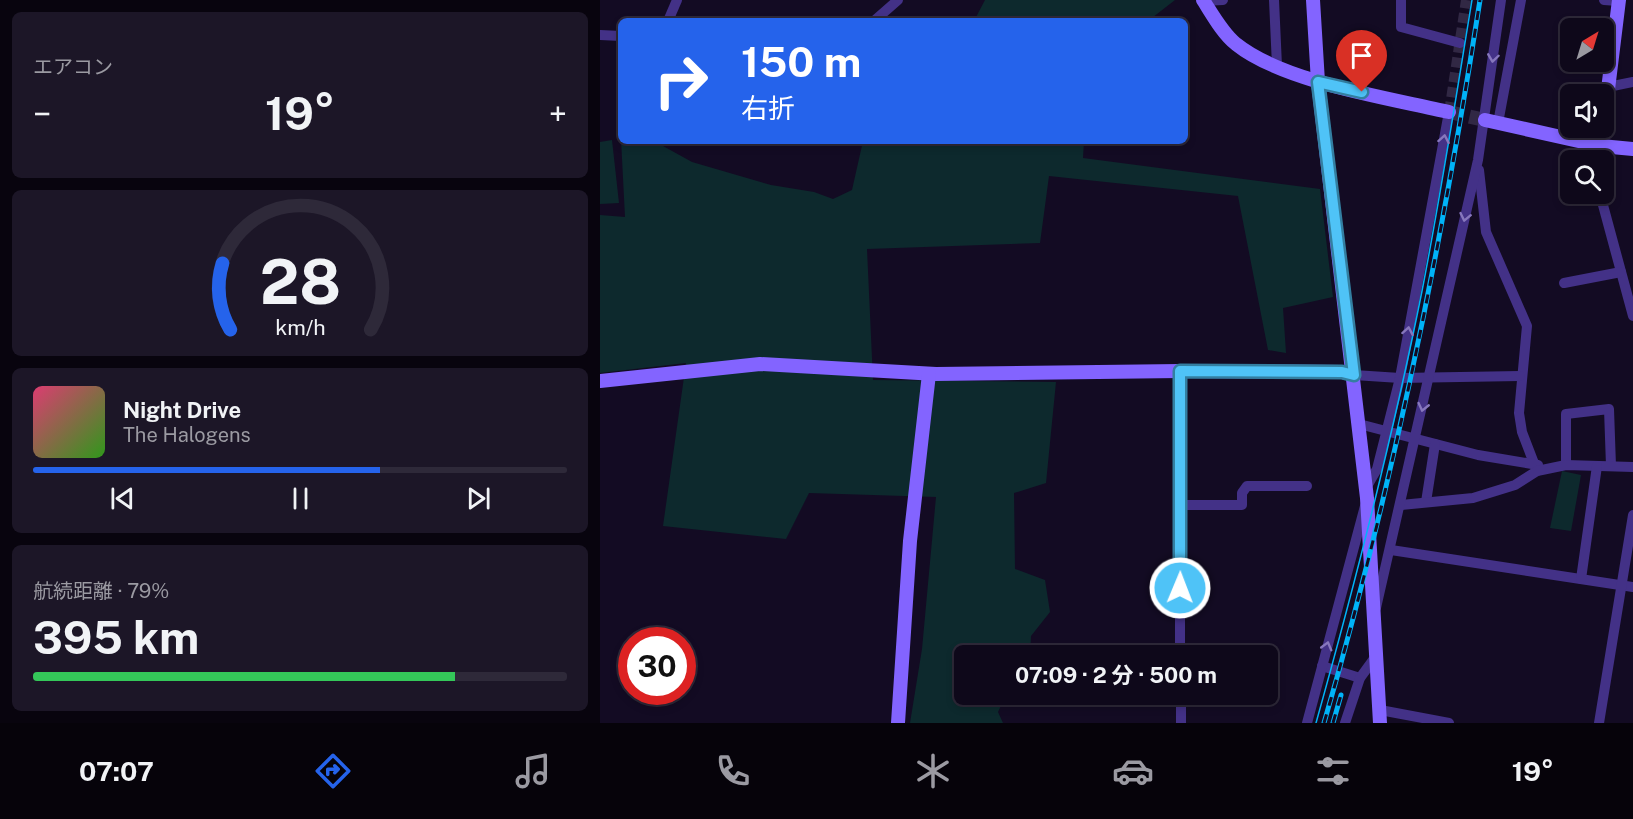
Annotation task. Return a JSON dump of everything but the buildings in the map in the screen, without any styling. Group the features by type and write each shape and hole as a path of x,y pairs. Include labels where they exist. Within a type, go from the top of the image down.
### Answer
{"street":[{"path":"669,18 677,0"},
{"path":"877,18 898,0"},
{"path":"1203,0 1223,0"},
{"path":"1203,0 1233,42 1277,66 1318,82 1449,112 1400,378 1377,469 1367,493 1307,723"},
{"path":"1274,0 1277,66"},
{"path":"1313,0 1318,82 1367,493 1380,717 1449,723"},
{"path":"1401,0 1401,27 1460,43"},
{"path":"1491,121 1501,0"},
{"path":"1373,620 1391,550 1478,160 1491,121 1521,0"},
{"path":"1608,84 1614,0"},
{"path":"600,35 618,36"},
{"path":"1614,86 1633,82"},
{"path":"1491,121 1600,146 1633,149"},
{"path":"1600,150 1601,138"},
{"path":"1478,160 1486,232 1527,326 1520,376 1519,413 1535,467"},
{"path":"1603,204 1633,316"},
{"path":"1564,283 1621,272"},
{"path":"600,381 760,364 929,374 1180,371 1342,372 1400,378 1520,376"},
{"path":"1180,371 1180,645"},
{"path":"898,723 910,541 929,374"},
{"path":"1566,465 1566,414 1609,409 1611,466"},
{"path":"1359,424 1478,455 1535,467 1550,468 1566,465 1633,467"},
{"path":"1426,502 1435,444"},
{"path":"1581,579 1597,466"},
{"path":"1401,505 1473,498 1515,485 1535,467"},
{"path":"1181,505 1242,505 1242,493 1247,486 1307,486"},
{"path":"1599,723 1628,587 1633,515"},
{"path":"1391,550 1628,587"},
{"path":"1345,723 1360,678 1376,656"},
{"path":"1322,666 1360,678"},
{"path":"1181,705 1181,723"}],"green space":[{"path":"985,0 1175,0 1152,18 976,18"},
{"path":"612,140 619,203 600,204 600,142"},
{"path":"621,144 659,144 692,162 771,185 814,192 833,199 852,190 862,144 1084,144 1083,158 1320,189 1333,297 1283,308 1286,353 1268,350 1238,196 1049,176 1040,243 867,249 873,380 1056,382 1046,483 1014,493 1015,569 1045,580 1050,612 1031,636 1031,645 954,645 954,705 1001,705 998,712 1003,723 910,723 922,649 936,497 809,493 786,539 663,526 686,363 600,373 600,215 625,217"},
{"path":"1562,471 1581,475 1571,531 1550,528"}],"tunnel":[{"path":"1449,112 1466,0"},
{"path":"1449,112 1485,120"}],"tram line":[{"path":"1316,723 1373,508 1411,345 1436,218 1472,0"}],"railway":[{"path":"1324,723 1372,544 1414,364 1449,183 1480,0"},
{"path":"1333,723 1341,695"}],"route":[{"path":"1180,588 1180,371 1342,372 1354,375 1318,82 1362,92"}]}
